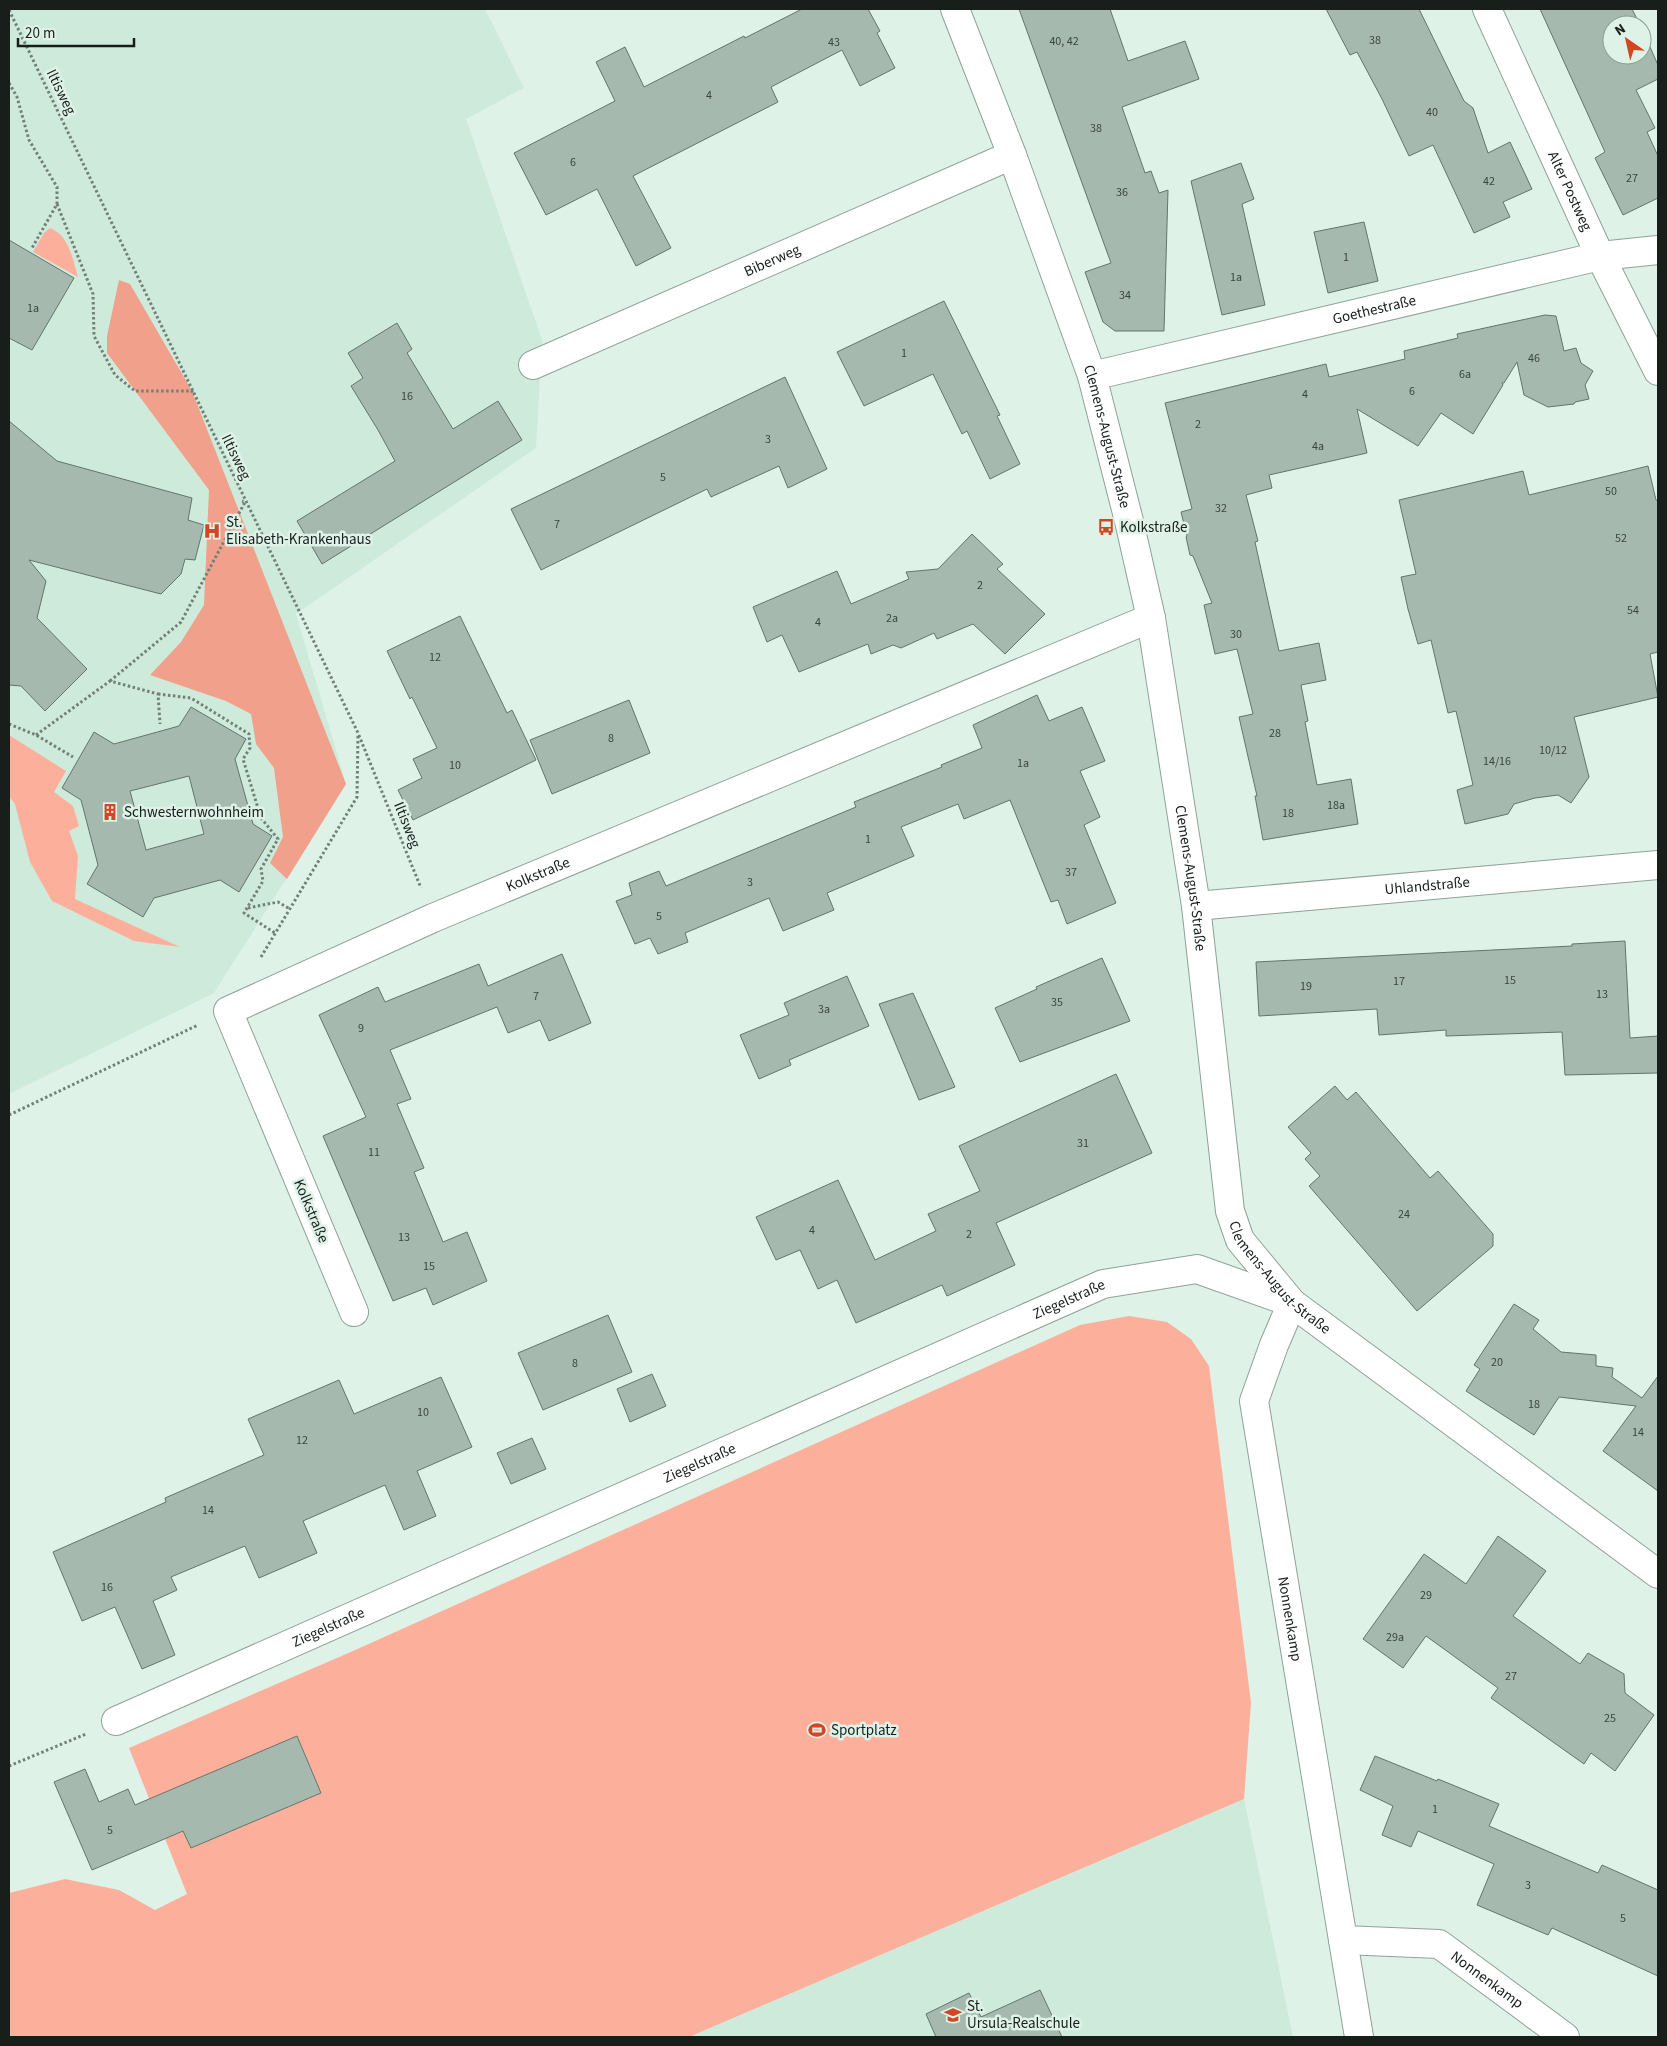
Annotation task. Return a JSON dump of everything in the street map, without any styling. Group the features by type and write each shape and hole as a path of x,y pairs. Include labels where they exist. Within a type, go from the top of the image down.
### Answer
{"street":[{"name":"Clemens-August-Straße","path":"955,9 1012,155 1092,376 1129,521 1151,618 1196,906 1230,1211 1240,1240 1292,1303 1658,1574"},
{"name":"Alter Postweg","path":"1486,9 1600,256 1658,371"},
{"name":"Biberweg","path":"533,364 1012,155"},
{"name":"Goethestraße","path":"1092,376 1600,256 1658,250"},
{"name":"Kolkstraße","path":"354,1312 228,1011 433,918 1151,618"},
{"name":"Uhlandstraße","path":"1196,906 1658,865"},
{"name":"Ziegelstraße","path":"116,1721 1103,1284 1197,1269 1292,1303"},
{"name":"Nonnenkamp","path":"1292,1303 1274,1345 1254,1401 1307,1732 1344,1940 1359,2037"},
{"name":"Nonnenkamp","path":"1344,1940 1438,1944 1565,2037"}],"path":[{"name":"Iltisweg","path":"9,10 244,501 358,733 433,918"},
{"path":"9,83 17,97 29,140 57,187 57,204 93,294 94,336 115,375 135,391 192,391 193,396"},
{"path":"32,248 57,204"},
{"path":"36,735 110,681 181,622 244,501"},
{"path":"110,681 158,694 191,698 249,734 250,748 243,759 261,818 278,839 262,869 263,881 244,913 275,932"},
{"path":"158,694 160,724"},
{"path":"9,724 36,735 73,757"},
{"path":"256,964 357,797 358,733"},
{"path":"247,908 278,902 290,909"},
{"path":"9,1115 228,1011"},
{"path":"9,1766 116,1721"}],"shaded area":[{"name":"St. Elisabeth-Krankenhaus","path":"9,9 485,9 524,88 466,119 542,340 536,448 296,614 346,784 214,993 9,1094"},
{"path":"50,228 62,236 66,242 78,277 33,252 44,233"},
{"path":"119,280 130,284 192,391 346,784 287,879 270,863 283,837 274,768 256,744 251,714 226,701 150,675 181,642 204,605 209,490 107,353 107,336"},
{"path":"9,735 66,771 54,792 73,806 79,826 69,831 78,856 75,899 180,947 134,941 52,901 30,862 15,804 9,796"},
{"path":"1129,1316 1167,1322 1191,1339 1209,1366 1251,1703 1244,1799 689,2037 9,2037 9,1893 65,1879 119,1890 155,1910 187,1894 129,1748 353,1651 1080,1325"},
{"path":"1244,1799 1293,2037 689,2037"}],"building":[{"path":"802,9 868,9 880,31 877,33 895,68 860,86 842,50 771,87 778,102 633,176 671,248 636,266 597,189 546,215 514,153 615,101 596,62 625,47 644,87"},
{"path":"1019,9 1110,9 1128,61 1185,41 1199,79 1122,107 1145,173 1151,171 1159,193 1168,190 1164,331 1115,331 1103,322 1085,272 1111,263"},
{"path":"1326,9 1419,9 1464,101 1473,108 1488,153 1510,142 1532,189 1503,202 1510,217 1474,233 1433,145 1409,156 1357,52 1350,55"},
{"path":"1540,9 1632,9 1635,15 1602,15 1602,65 1652,65 1652,52 1658,65 1658,79 1636,90 1655,128 1647,132 1658,156 1658,198 1623,215 1595,158 1605,152"},
{"path":"1241,163 1254,199 1242,204 1265,305 1222,315 1191,181"},
{"path":"1364,222 1378,281 1328,293 1314,232"},
{"path":"9,240 74,278 32,350 9,338"},
{"path":"944,301 1000,415 997,416 1020,464 990,479 967,431 962,434 933,374 864,406 837,352"},
{"path":"1545,315 1556,316 1564,351 1576,348 1581,363 1593,371 1585,385 1589,399 1575,402 1574,404 1548,407 1524,395 1517,362 1504,383 1502,383 1503,385 1473,434 1441,413 1418,446 1357,409 1367,453 1269,475 1272,488 1246,495 1258,541 1255,542 1279,651 1319,643 1326,680 1301,685 1308,721 1305,722 1317,785 1351,779 1358,824 1263,840 1255,796 1257,796 1239,717 1253,714 1237,649 1215,654 1204,605 1212,603 1193,556 1190,555 1181,512 1192,509 1165,403 1326,364 1329,377 1405,359 1404,351 1458,338 1457,334"},
{"path":"397,323 412,349 407,353 453,429 498,401 522,440 322,564 297,521 395,461 351,386 363,378 348,353"},
{"path":"785,377 827,469 788,488 779,466 711,497 707,489 541,570 511,509"},
{"path":"9,421 57,461 192,498 188,520 204,525 195,560 185,559 181,574 161,594 29,560 46,581 37,618 87,669 45,711 21,686 9,685"},
{"path":"1648,466 1656,500 1658,501 1658,652 1650,654 1658,697 1574,717 1589,777 1571,803 1558,795 1535,798 1514,804 1508,814 1465,824 1457,790 1473,785 1456,711 1448,713 1431,640 1418,644 1408,609 1401,577 1416,574 1399,500 1523,471 1529,495"},
{"path":"972,534 1003,564 997,569 1045,614 1005,654 973,624 937,639 934,633 901,648 893,645 871,654 868,644 799,672 782,635 767,642 753,607 837,571 851,604 909,579 906,572 938,569"},
{"path":"460,616 507,713 512,710 536,760 413,820 398,790 422,778 413,759 437,748 412,697 410,699 387,651"},
{"path":"1037,695 1049,721 1082,707 1105,761 1080,771 1100,817 1084,825 1116,903 1067,924 1058,900 1051,902 1010,800 964,819 958,804 901,827 914,856 827,893 834,910 783,931 769,898 685,933 688,942 658,954 650,938 635,944 616,901 632,895 629,883 659,871 666,886 856,807 854,802 942,767 941,765 982,748 973,725"},
{"path":"629,700 650,753 552,794 530,740"},
{"name":"Schwesternwohnheim","path":"191,707 246,739 235,759 253,824 272,836 239,892 220,880 154,898 143,917 87,884 98,865 81,800 62,788 94,732 114,744 179,726","holes":["189,776 204,834 146,850 130,791"]},
{"path":"1625,941 1630,1038 1658,1036 1658,1073 1565,1075 1562,1032 1446,1036 1446,1030 1379,1035 1377,1009 1259,1016 1256,962 1572,946 1572,944"},
{"path":"562,954 591,1023 549,1041 540,1020 508,1033 497,1007 390,1050 411,1099 397,1104 424,1168 414,1172 443,1242 467,1232 487,1281 433,1305 426,1288 393,1301 323,1136 366,1117 319,1015 378,987 385,1002 479,964 488,986"},
{"path":"1102,958 1130,1021 1020,1062 995,1008 1037,989 1036,987"},
{"path":"847,976 869,1026 789,1060 791,1065 759,1079 740,1035 789,1015 784,1003"},
{"path":"913,993 955,1087 919,1100 879,1004"},
{"path":"1116,1074 1152,1153 996,1223 1015,1265 947,1296 942,1285 856,1323 837,1280 818,1289 800,1250 776,1260 756,1217 838,1180 875,1260 936,1231 928,1214 980,1191 959,1146"},
{"path":"1335,1086 1347,1100 1356,1092 1430,1178 1438,1171 1493,1234 1493,1246 1417,1311 1309,1186 1320,1176 1305,1159 1311,1153 1288,1127"},
{"path":"1514,1304 1539,1320 1533,1329 1561,1352 1596,1355 1596,1366 1613,1368 1612,1377 1642,1398 1658,1376 1658,1491 1603,1451 1636,1406 1559,1397 1534,1435 1466,1391 1480,1369 1474,1365"},
{"path":"608,1315 632,1372 543,1410 518,1353"},
{"path":"652,1374 666,1406 630,1422 617,1389"},
{"path":"441,1377 472,1447 417,1471 436,1516 404,1530 385,1485 303,1521 317,1553 259,1578 245,1546 171,1577 177,1590 153,1601 175,1655 142,1669 115,1607 82,1621 53,1552 166,1502 165,1498 264,1455 248,1419 339,1380 354,1414"},
{"path":"532,1438 546,1469 511,1484 497,1453"},
{"path":"1498,1536 1546,1571 1513,1616 1580,1664 1588,1653 1624,1674 1625,1693 1654,1715 1615,1771 1591,1753 1584,1764 1491,1698 1498,1688 1426,1636 1403,1668 1363,1639 1424,1554 1466,1584"},
{"path":"297,1736 321,1793 191,1848 183,1831 92,1870 54,1782 85,1769 99,1802 128,1789 135,1805"},
{"path":"1375,1756 1499,1804 1489,1826 1598,1873 1602,1865 1658,1890 1658,1976 1552,1928 1548,1935 1477,1905 1494,1864 1418,1831 1411,1847 1382,1835 1393,1806 1360,1790"},
{"name":"St. Ursula-Realschule","path":"1040,1990 1062,2037 936,2037 926,2014 969,1993 981,2017"}],"place":[{"name":"Kolkstraße","path":"1106,527"},
{"name":"St. Elisabeth-Krankenhaus","path":"212,531"},
{"name":"Schwesternwohnheim","path":"110,812"},
{"name":"Sportplatz","path":"817,1730"},
{"name":"St. Ursula-Realschule","path":"953,2015"}]}
